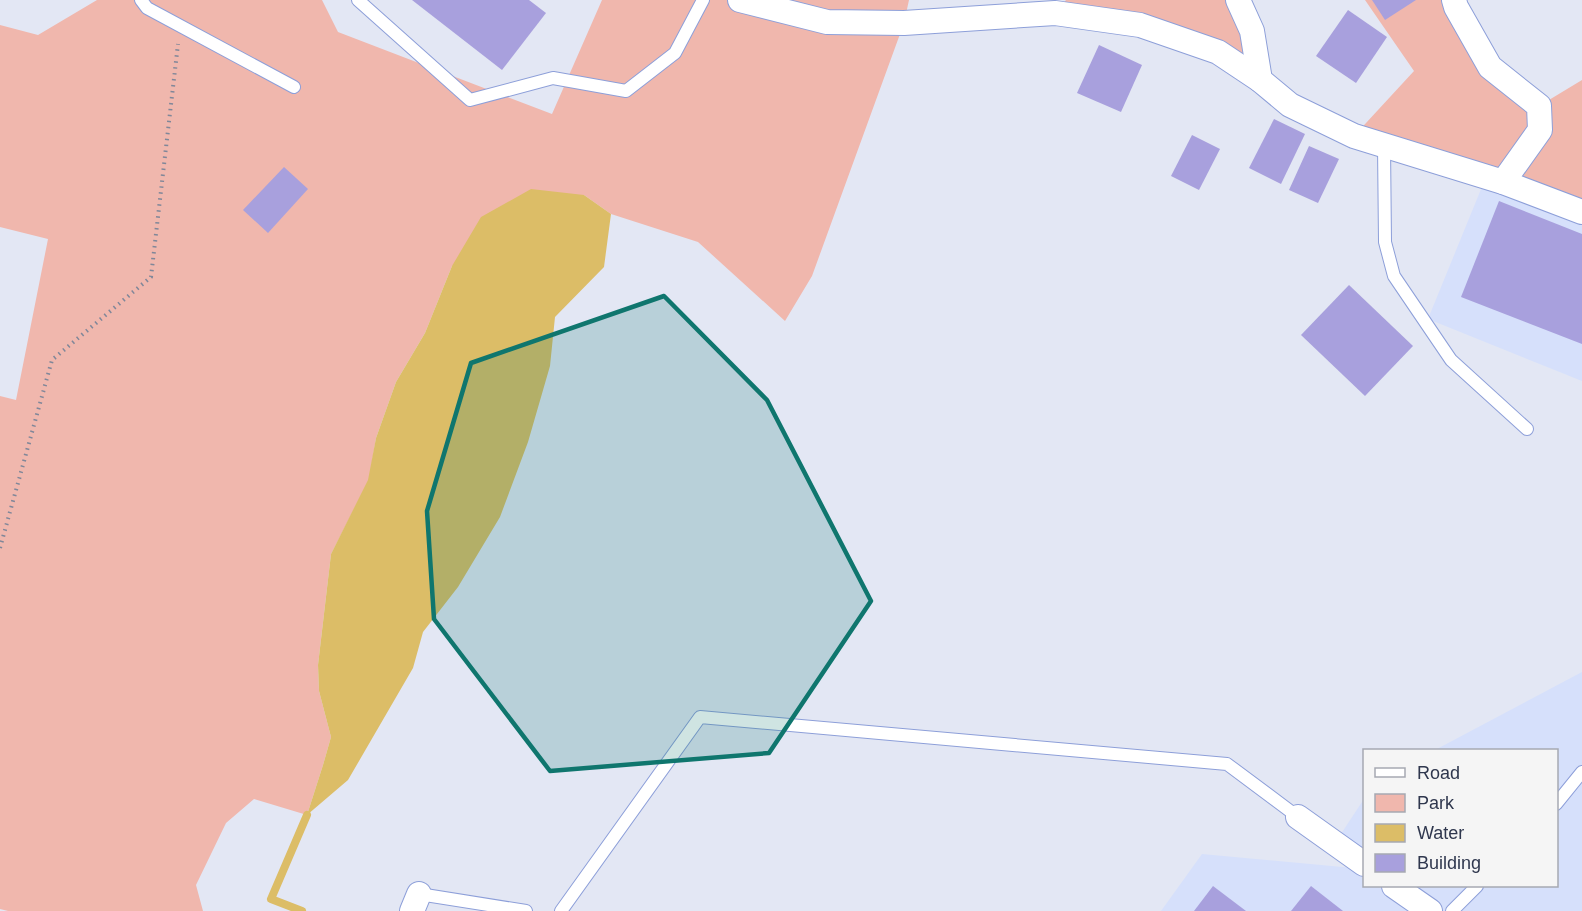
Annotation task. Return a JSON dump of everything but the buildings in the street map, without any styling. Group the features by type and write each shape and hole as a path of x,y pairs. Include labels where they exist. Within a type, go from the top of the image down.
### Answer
{"street":[{"path":"740,0 827,22 904,23 1055,13 1140,25 1218,52 1260,80 1290,105 1353,136 1503,182 1582,212"},
{"path":"1238,0 1252,31 1260,80"},
{"path":"1454,0 1490,67 1539,106 1539,130 1503,182"},
{"path":"1298,817 1363,863"},
{"path":"1398,887 1430,911"}],"lane":[{"path":"141,0 147,8 294,87"},
{"path":"358,0 470,100 554,78 626,91 675,52 703,0"},
{"path":"1384,146 1385,242 1394,276 1451,360 1527,429"},
{"path":"561,911 700,717 1227,764 1298,817"},
{"path":"1558,803 1582,772"},
{"path":"1452,911 1475,887"},
{"path":"416,902 526,911"}],"path":[{"path":"0,548 52,360 151,277 180,25"}],"highlighted area":[{"path":"664,296 767,400 871,601 769,753 550,771 434,619 427,511 471,363"}],"shaded area":[{"path":"1486,177 1582,212 1582,381 1428,319"},
{"path":"1582,672 1582,911 1161,911 1202,854 1363,869 1363,887 1558,887 1558,749 1437,749"},
{"path":"1363,801 1363,863 1335,843"}],"green space":[{"path":"97,0 322,0 338,32 552,114 602,0 909,0 904,23 812,276 785,321 698,242 611,214 584,195 452,266 425,333 396,382 376,438 369,480 331,554 318,665 319,691 331,737 307,815 254,799 226,823 196,885 203,911 8,911 0,909 0,396 16,400 48,239 0,227 0,25 38,35"},
{"path":"1066,0 1238,0 1260,80 1218,52 1055,13"},
{"path":"1365,0 1454,0 1490,67 1539,106 1582,80 1582,212 1354,136 1414,71"}],"water":[{"path":"531,189 584,195 611,214 604,267 555,317 550,366 528,442 500,517 458,587 423,632 413,668 348,780 307,815 331,737 319,691 318,665 331,554 368,480 376,438 396,382 425,333 452,266 481,217"}],"waterway":[{"path":"302,911 271,899 307,815"}]}
